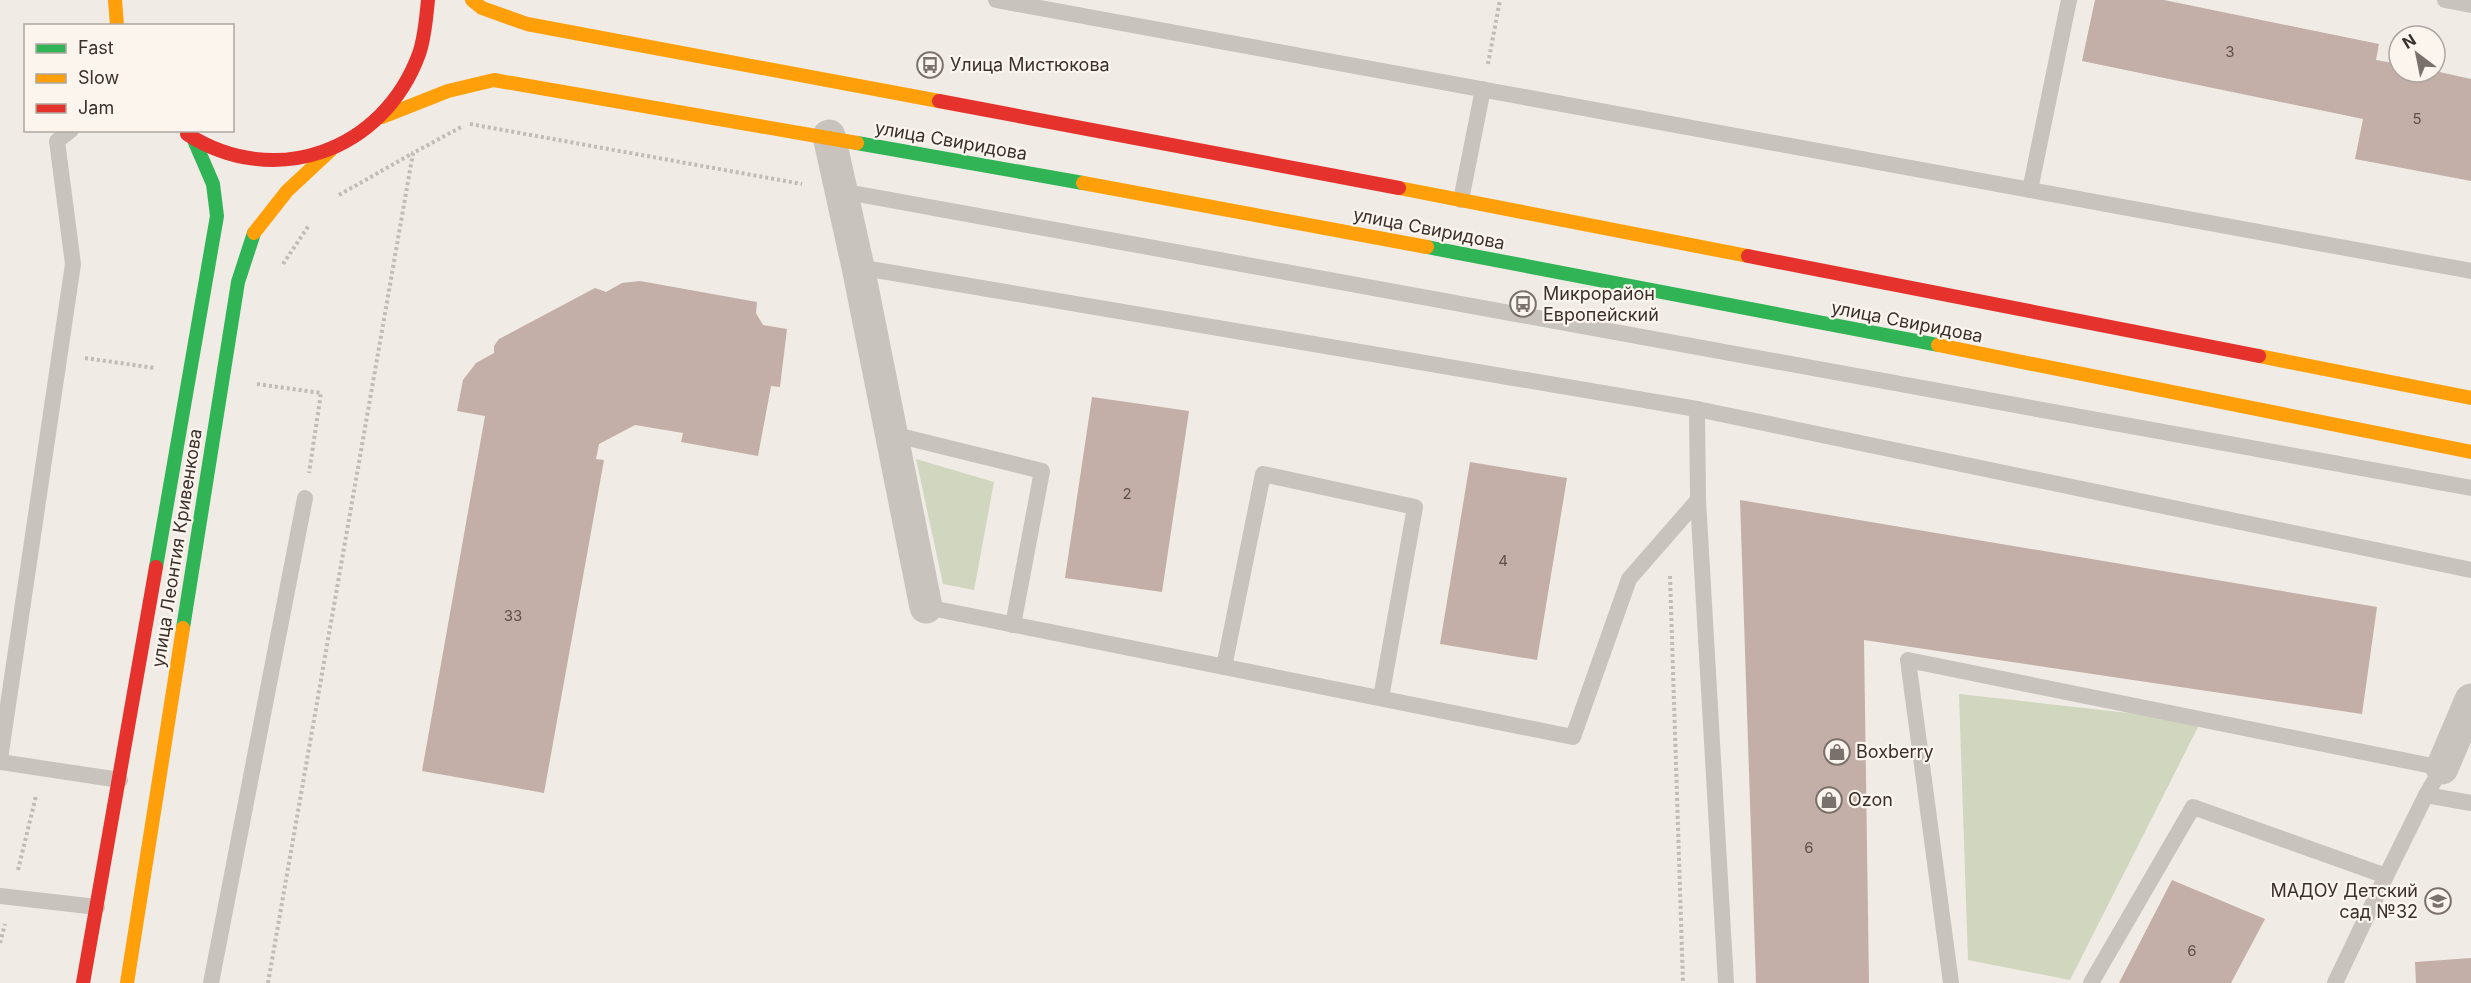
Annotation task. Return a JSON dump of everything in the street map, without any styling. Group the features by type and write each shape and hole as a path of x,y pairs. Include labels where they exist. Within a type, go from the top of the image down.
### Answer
{"street":[{"path":"115,0 117,24"},
{"path":"188,135 236,159 280,161 332,150 382,117 419,56 428,0"},
{"name":"улица Свиридова","path":"472,0 482,8 526,24 1461,200 2471,398"},
{"name":"улица Свиридова","path":"382,117 448,91 494,80 829,136 1395,240 2471,452"},
{"name":"улица Леонтия Кривенкова","path":"83,983 217,216 213,184 188,135"},
{"path":"829,136 858,267 926,607"},
{"name":"улица Леонтия Кривенкова","path":"127,983 238,282 254,232 287,191 332,150"},
{"path":"2434,782 2471,700"}],"lane":[{"path":"996,0 2471,271"},
{"path":"2030,190 2069,0"},
{"path":"2445,0 2471,5"},
{"path":"1461,200 1483,89"},
{"path":"68,132 57,141 73,264 0,761 120,780"},
{"path":"841,191 2471,488"},
{"path":"858,267 1697,409 2471,570"},
{"path":"1697,409 1698,500 1726,983"},
{"path":"892,434 1042,471 1013,624"},
{"path":"1224,667 1263,474 1415,507 1381,698"},
{"path":"211,983 305,498"},
{"path":"926,607 1573,736 1629,579 1698,500"},
{"path":"1951,983 1908,660 2434,782 2471,803"},
{"path":"2335,983 2434,782"},
{"path":"2091,983 2193,807 2386,876"},
{"path":"6,897 98,907"}],"path":[{"path":"1483,89 1500,0"},
{"path":"333,198 468,124 841,191"},
{"path":"268,983 288,883 414,153"},
{"path":"282,266 312,222"},
{"path":"262,373 260,384 321,393 305,498"},
{"path":"1669,533 1683,983"},
{"path":"0,943 6,897 43,769"}],"green space":[{"path":"916,459 994,482 974,590 943,584"},
{"path":"1959,694 2201,721 2070,980 1968,960"}],"building":[{"path":"2095,0 2164,0 2379,44 2376,60 2387,62 2387,84 2447,84 2447,74 2471,79 2471,181 2355,159 2363,119 2082,61"},
{"path":"640,281 757,302 756,313 763,325 787,329 780,387 771,386 758,456 681,442 683,433 635,425 599,444 596,459 604,460 544,793 422,771 485,416 457,411 463,380 476,363 494,353 494,346 499,339 595,288 606,292 622,283"},
{"path":"1092,397 1189,411 1162,592 1065,578"},
{"path":"1470,462 1567,478 1537,660 1440,644"},
{"path":"1740,500 2377,607 2362,714 1864,640 1869,983 1756,983"},
{"path":"2172,880 2265,919 2231,983 2119,983"},
{"path":"2471,958 2471,983 2416,983 2415,962"}],"traffic: fast":[{"path":"156,567 217,216 213,184 194,140"},
{"path":"857,143 1083,183"},
{"path":"183,628 238,282 254,233"},
{"path":"1427,247 1938,345"}],"traffic: slow":[{"path":"115,0 117,24"},
{"path":"472,0 482,8 527,24 939,101"},
{"path":"382,117 448,91 494,80 857,143"},
{"path":"254,233 287,191 331,150"},
{"path":"1083,183 1427,247"},
{"path":"1399,188 1748,256"},
{"path":"1938,345 2471,452"},
{"path":"2259,356 2471,398"},
{"path":"127,983 183,628"}],"traffic: jam":[{"path":"187,134 220,151 255,159 289,159 322,152 353,137 380,116 402,88 421,48 428,0"},
{"path":"939,101 1399,188"},
{"path":"1748,256 2259,356"},
{"path":"83,983 156,567"}],"place":[{"name":"Улица Мистюкова","path":"930,65"},
{"name":"Микрорайон Европейский","path":"1523,304"},
{"name":"Boxberry","path":"1837,752"},
{"name":"Ozon","path":"1829,800"},
{"name":"МАДОУ Детский сад №32","path":"2438,901"}]}
